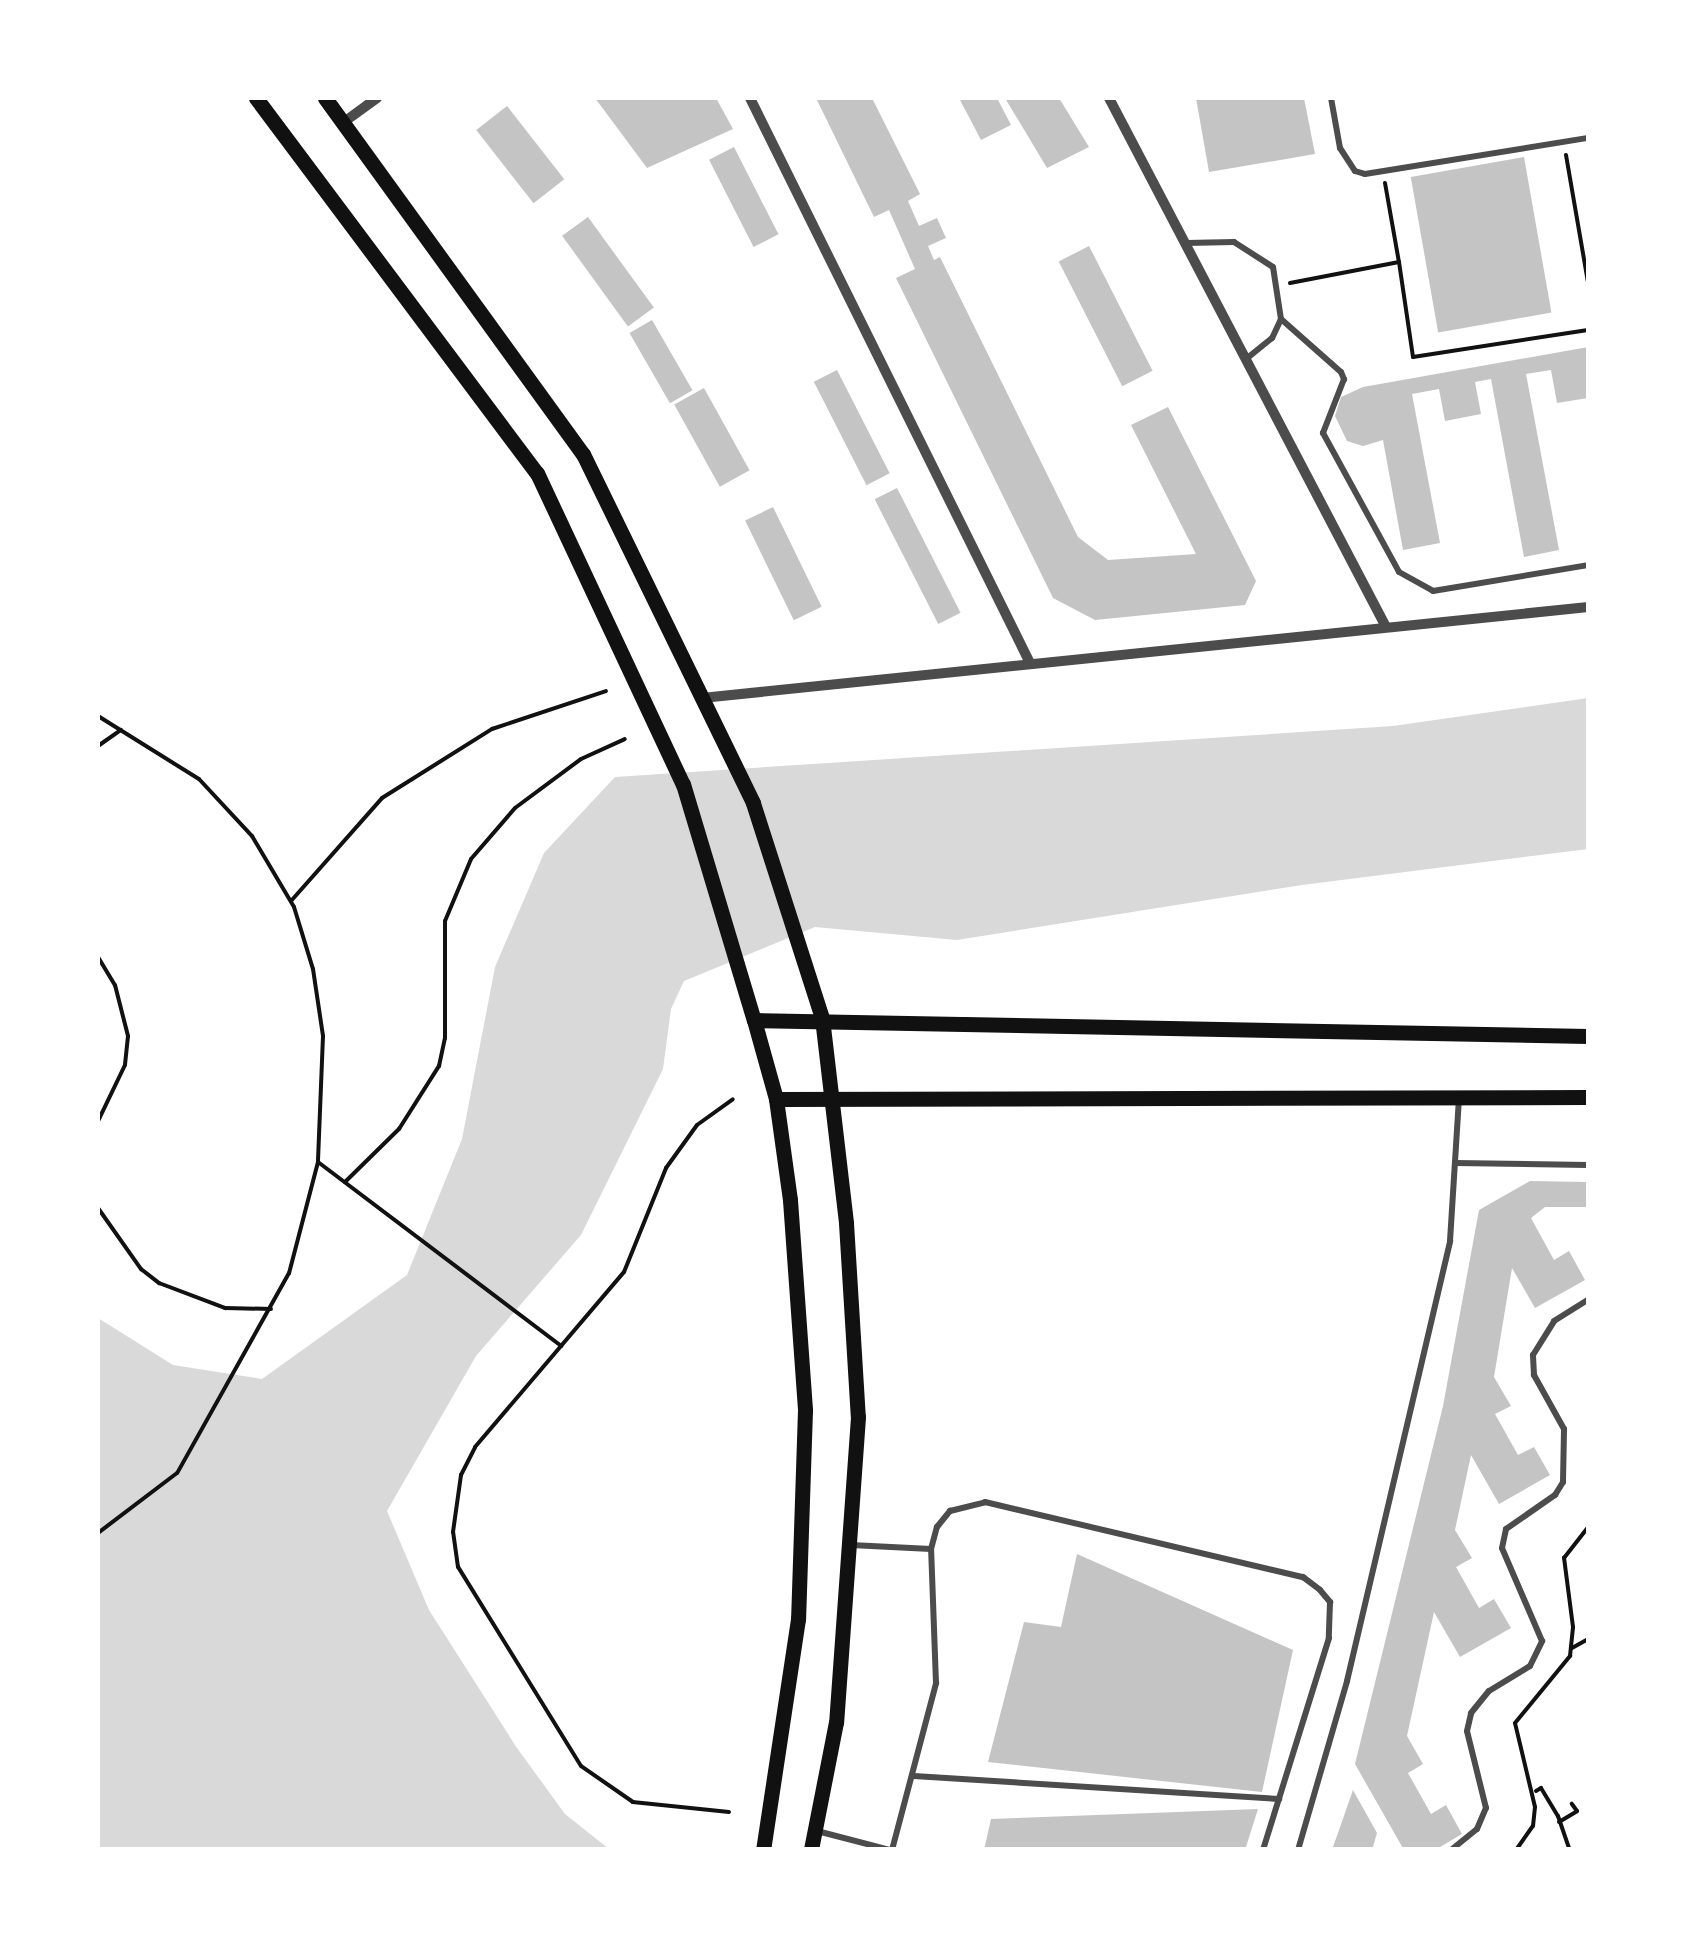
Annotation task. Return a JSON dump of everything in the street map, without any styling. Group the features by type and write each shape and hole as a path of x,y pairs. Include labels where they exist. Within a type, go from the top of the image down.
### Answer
{"main road":[{"path":"256,98 537,473 683,784 754,1020 776,1099 800,1300 805,1481 791,1688 763,1850"},
{"path":"324,98 583,454 753,803 822,1018 858,1374 836,1722 811,1850"},
{"path":"754,1020 822,1018 1588,1036"},
{"path":"776,1099 1588,1096"}],"street":[{"path":"344,122 376,98"},
{"path":"750,98 1029,660"},
{"path":"1109,98 1386,626"},
{"path":"702,698 1029,660 1588,607"}],"lane":[{"path":"1330,98 1347,163 1365,174 1588,138"},
{"path":"1185,243 1234,242 1272,267 1280,285 1282,319 1272,338 1246,359"},
{"path":"1282,319 1344,378 1323,433 1399,572 1434,591 1588,565"},
{"path":"1298,1850 1348,1681 1450,1241 1460,1096"},
{"path":"1455,1163 1588,1165"},
{"path":"1451,1850 1476,1830 1486,1808 1467,1731 1471,1713 1489,1691 1530,1666 1542,1641 1502,1548 1506,1529 1563,1482 1564,1429 1534,1375 1532,1356 1554,1321 1588,1300"},
{"path":"816,1830 891,1850 936,1684 932,1549 936,1527 950,1512 985,1502 1304,1578 1330,1602 1328,1638 1263,1850"},
{"path":"850,1545 932,1549"},
{"path":"914,1776 1279,1799"}],"path":[{"path":"1563,142 1588,283"},
{"path":"1383,172 1413,357 1588,330"},
{"path":"1280,285 1399,262"},
{"path":"290,901 382,798 492,729 606,690"},
{"path":"98,716 199,779 252,836 290,901 314,968 323,1036 318,1162 290,1273 177,1473 98,1532"},
{"path":"98,746 120,730"},
{"path":"345,1182 399,1129 438,1066 445,1038 445,921 471,859 515,808 581,759 625,738"},
{"path":"98,958 115,984 128,1036 125,1065 98,1121"},
{"path":"729,1812 634,1802 581,1766 458,1567 453,1532 461,1475 475,1447 624,1272 666,1168 697,1125 732,1099"},
{"path":"318,1162 561,1346"},
{"path":"98,1208 134,1260 159,1283 224,1308 271,1309"},
{"path":"1572,1648 1564,1558 1588,1528"},
{"path":"1516,1850 1533,1826 1534,1792 1515,1723 1547,1690 1572,1648 1588,1638"},
{"path":"1534,1792 1542,1788 1570,1850"},
{"path":"1559,1822 1577,1812 1572,1804"}],"shaded area":[{"path":"1588,698 1588,849 1302,885 957,940 815,927 684,981 671,1009 663,1069 581,1235 476,1356 387,1511 429,1610 517,1748 565,1814 609,1849 98,1849 98,1318 173,1365 262,1379 407,1275 462,1139 495,967 544,853 615,777 1393,726"}],"building":[{"path":"595,98 716,98 733,129 647,168"},
{"path":"816,98 872,98 920,194 908,201 919,226 937,218 946,238 928,246 934,260 940,257 1078,537 1108,560 1196,554 1131,425 1168,407 1256,581 1245,605 1095,620 1053,598 896,278 915,269 889,210 874,217"},
{"path":"959,98 997,98 1011,125 981,140"},
{"path":"1005,98 1059,98 1089,147 1047,168"},
{"path":"1196,98 1304,98 1315,154 1209,172"},
{"path":"507,106 564,179 534,203 476,130"},
{"path":"734,147 778,234 754,247 709,160"},
{"path":"1524,157 1551,313 1438,333 1411,177"},
{"path":"588,217 654,308 628,326 562,236"},
{"path":"1089,246 1153,371 1122,386 1059,261"},
{"path":"652,320 692,390 670,403 629,333"},
{"path":"1588,347 1588,398 1557,403 1551,370 1526,374 1559,550 1524,557 1491,379 1475,382 1481,414 1445,421 1439,389 1412,394 1440,543 1403,550 1383,440 1363,446 1347,441 1335,416 1341,397 1363,387"},
{"path":"837,370 890,473 866,485 814,382"},
{"path":"704,388 750,470 720,487 674,404"},
{"path":"897,488 961,613 938,624 875,499"},
{"path":"773,507 822,607 794,620 745,521"},
{"path":"1530,1181 1588,1182 1588,1207 1545,1207 1531,1218 1554,1260 1569,1251 1585,1280 1535,1308 1512,1268 1494,1377 1511,1406 1495,1414 1518,1455 1534,1447 1550,1475 1499,1504 1471,1455 1455,1530 1472,1558 1456,1567 1479,1608 1494,1599 1511,1628 1460,1657 1434,1612 1407,1736 1423,1764 1408,1773 1431,1814 1446,1805 1462,1834 1435,1850 1404,1850 1355,1764 1443,1406 1479,1210"},
{"path":"1077,1554 1293,1650 1262,1792 988,1762 1024,1622 1061,1627"},
{"path":"1353,1790 1377,1833 1372,1850 1332,1850"},
{"path":"1258,1809 1245,1850 984,1850 991,1819"}]}
